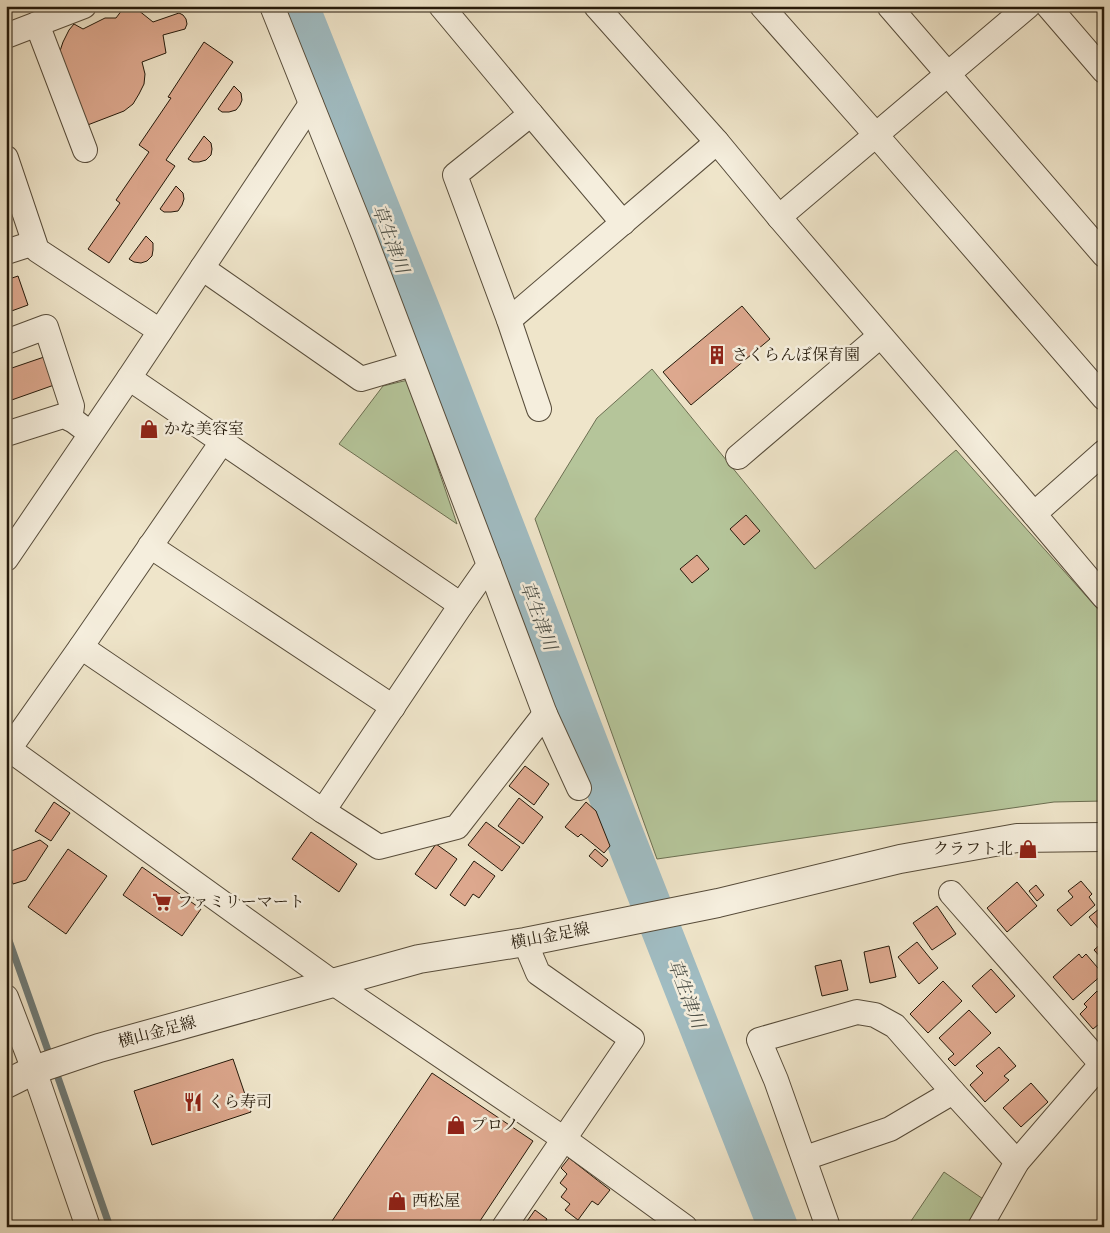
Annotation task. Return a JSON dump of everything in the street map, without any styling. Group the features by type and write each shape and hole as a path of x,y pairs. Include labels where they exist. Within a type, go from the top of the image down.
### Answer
{"street":[{"path":"6,36 84,6"},
{"path":"272,6 364,236 490,565 544,714 579,788"},
{"path":"441,6 623,223"},
{"path":"762,6 1104,398"},
{"path":"889,6 1104,255"},
{"path":"779,217 1028,6"},
{"path":"1048,6 1104,71"},
{"path":"603,9 1104,597"},
{"path":"37,24 85,150"},
{"path":"6,559 311,104"},
{"path":"531,114 455,175 509,320 539,409"},
{"path":"509,320 717,142"},
{"path":"6,158 37,250 160,331"},
{"path":"6,252 34,243"},
{"path":"202,268 361,379 412,364"},
{"path":"6,342 46,327 72,406 70,418"},
{"path":"738,457 880,336"},
{"path":"128,378 461,606"},
{"path":"6,434 66,415 91,434"},
{"path":"222,442 80,648 8,748 332,982 564,1140 685,1227"},
{"path":"1034,514 1104,452"},
{"path":"150,546 393,706"},
{"path":"323,811 490,565"},
{"path":"80,648 379,847 457,827 544,714"},
{"name":"横山金足線","path":"6,1084 36,1069 99,1048 419,959 525,942 718,903 900,859 1017,838 1104,837"},
{"path":"952,894 1103,1064 1017,1162 980,1227"},
{"path":"504,1227 632,1039 538,973 525,942"},
{"path":"6,997 36,1069 88,1227"},
{"path":"828,1227 805,1158 759,1040 857,1012 875,1014 896,1026 1017,1162"},
{"path":"805,1158 890,1129 953,1092"}],"green space":[{"path":"652,369 815,569 956,450 1104,616 1104,801 1054,802 657,859 535,519 597,418"},
{"path":"408,380 457,524 339,444 383,386"},
{"path":"944,1172 986,1201 968,1227 907,1227"}],"building":[{"path":"125,6 138,10 153,22 179,13 186,19 187,24 185,29 163,35 166,53 142,62 145,74 144,84 133,104 124,111 85,126 59,54 63,42 74,24 83,29 105,18 116,18"},
{"path":"204,42 233,62 166,160 175,166 109,263 88,249 120,203 116,200 149,152 139,145 171,98 168,97"},
{"path":"234,86 241,93 242,100 240,105 236,110 222,112 218,109"},
{"path":"204,136 211,143 211,155 206,160 193,162 188,159"},
{"path":"176,186 183,193 182,205 178,211 164,212 160,209"},
{"path":"146,236 153,243 152,256 147,261 141,263 134,262 129,259"},
{"path":"18,276 28,305 6,313 6,280"},
{"name":"さくらんぼ保育園","path":"742,306 770,339 691,405 663,372"},
{"path":"47,356 57,384 6,402 6,370"},
{"path":"746,515 760,531 744,545 730,529"},
{"path":"697,555 709,569 692,583 680,569"},
{"path":"525,766 549,784 534,805 509,786"},
{"path":"519,798 543,817 523,844 498,826"},
{"path":"54,802 70,813 51,841 35,831"},
{"path":"586,802 596,811 610,846 604,853 581,834 578,837 565,827"},
{"path":"486,822 520,847 502,871 468,845"},
{"path":"311,832 357,864 339,892 292,859"},
{"path":"40,840 48,846 26,880 13,884 6,864 6,853"},
{"path":"436,844 457,859 436,889 415,874"},
{"path":"68,849 107,876 66,934 28,907"},
{"path":"595,849 608,860 602,867 589,856"},
{"path":"474,861 495,876 479,898 473,894 465,906 450,895"},
{"name":"ファミリーマート","path":"142,867 201,909 182,936 123,895"},
{"path":"1081,881 1092,894 1089,897 1095,905 1071,926 1057,910 1073,897 1068,891"},
{"path":"1017,882 1037,906 1007,932 987,908"},
{"path":"1036,885 1044,895 1037,901 1029,891"},
{"path":"1104,905 1104,935 1089,917"},
{"path":"937,906 956,934 932,950 913,923"},
{"path":"1104,941 1104,961 1094,950"},
{"path":"917,942 938,968 919,984 898,957"},
{"path":"889,946 896,977 870,983 864,952"},
{"path":"1079,954 1082,958 1086,954 1103,974 1073,1000 1053,977"},
{"path":"841,960 848,990 822,996 815,966"},
{"path":"991,969 1015,996 996,1013 972,986"},
{"path":"943,981 962,1001 928,1033 910,1014"},
{"path":"1097,991 1104,999 1104,1020 1093,1029 1080,1014 1087,1007 1084,1004"},
{"path":"969,1010 991,1033 955,1066 948,1059 954,1054 939,1038"},
{"path":"999,1047 1016,1066 1004,1076 1009,1080 985,1102 970,1085 983,1073 976,1066"},
{"name":"くら寿司","path":"233,1059 251,1112 152,1145 134,1091"},
{"path":"432,1073 533,1141 476,1227 334,1227 330,1224"},
{"path":"1031,1083 1048,1102 1021,1127 1003,1108"},
{"path":"569,1158 610,1190 598,1205 592,1201 578,1220 565,1210 570,1204 561,1197 567,1189 560,1183 567,1174 561,1168"},
{"path":"535,1210 547,1219 542,1227 523,1227"}],"waterway":[{"name":"草生津川","path":"299,6 423,317 778,1227"},
{"path":"6,932 51,1059"},
{"path":"55,1069 110,1227"}],"place":[{"name":"さくらんぼ保育園","path":"717,355"},
{"name":"かな美容室","path":"149,429"},
{"name":"クラフト北","path":"1028,849"},
{"name":"ファミリーマート","path":"162,902"},
{"name":"くら寿司","path":"193,1102"},
{"name":"プロノ","path":"456,1125"},
{"name":"西松屋","path":"397,1201"}]}
